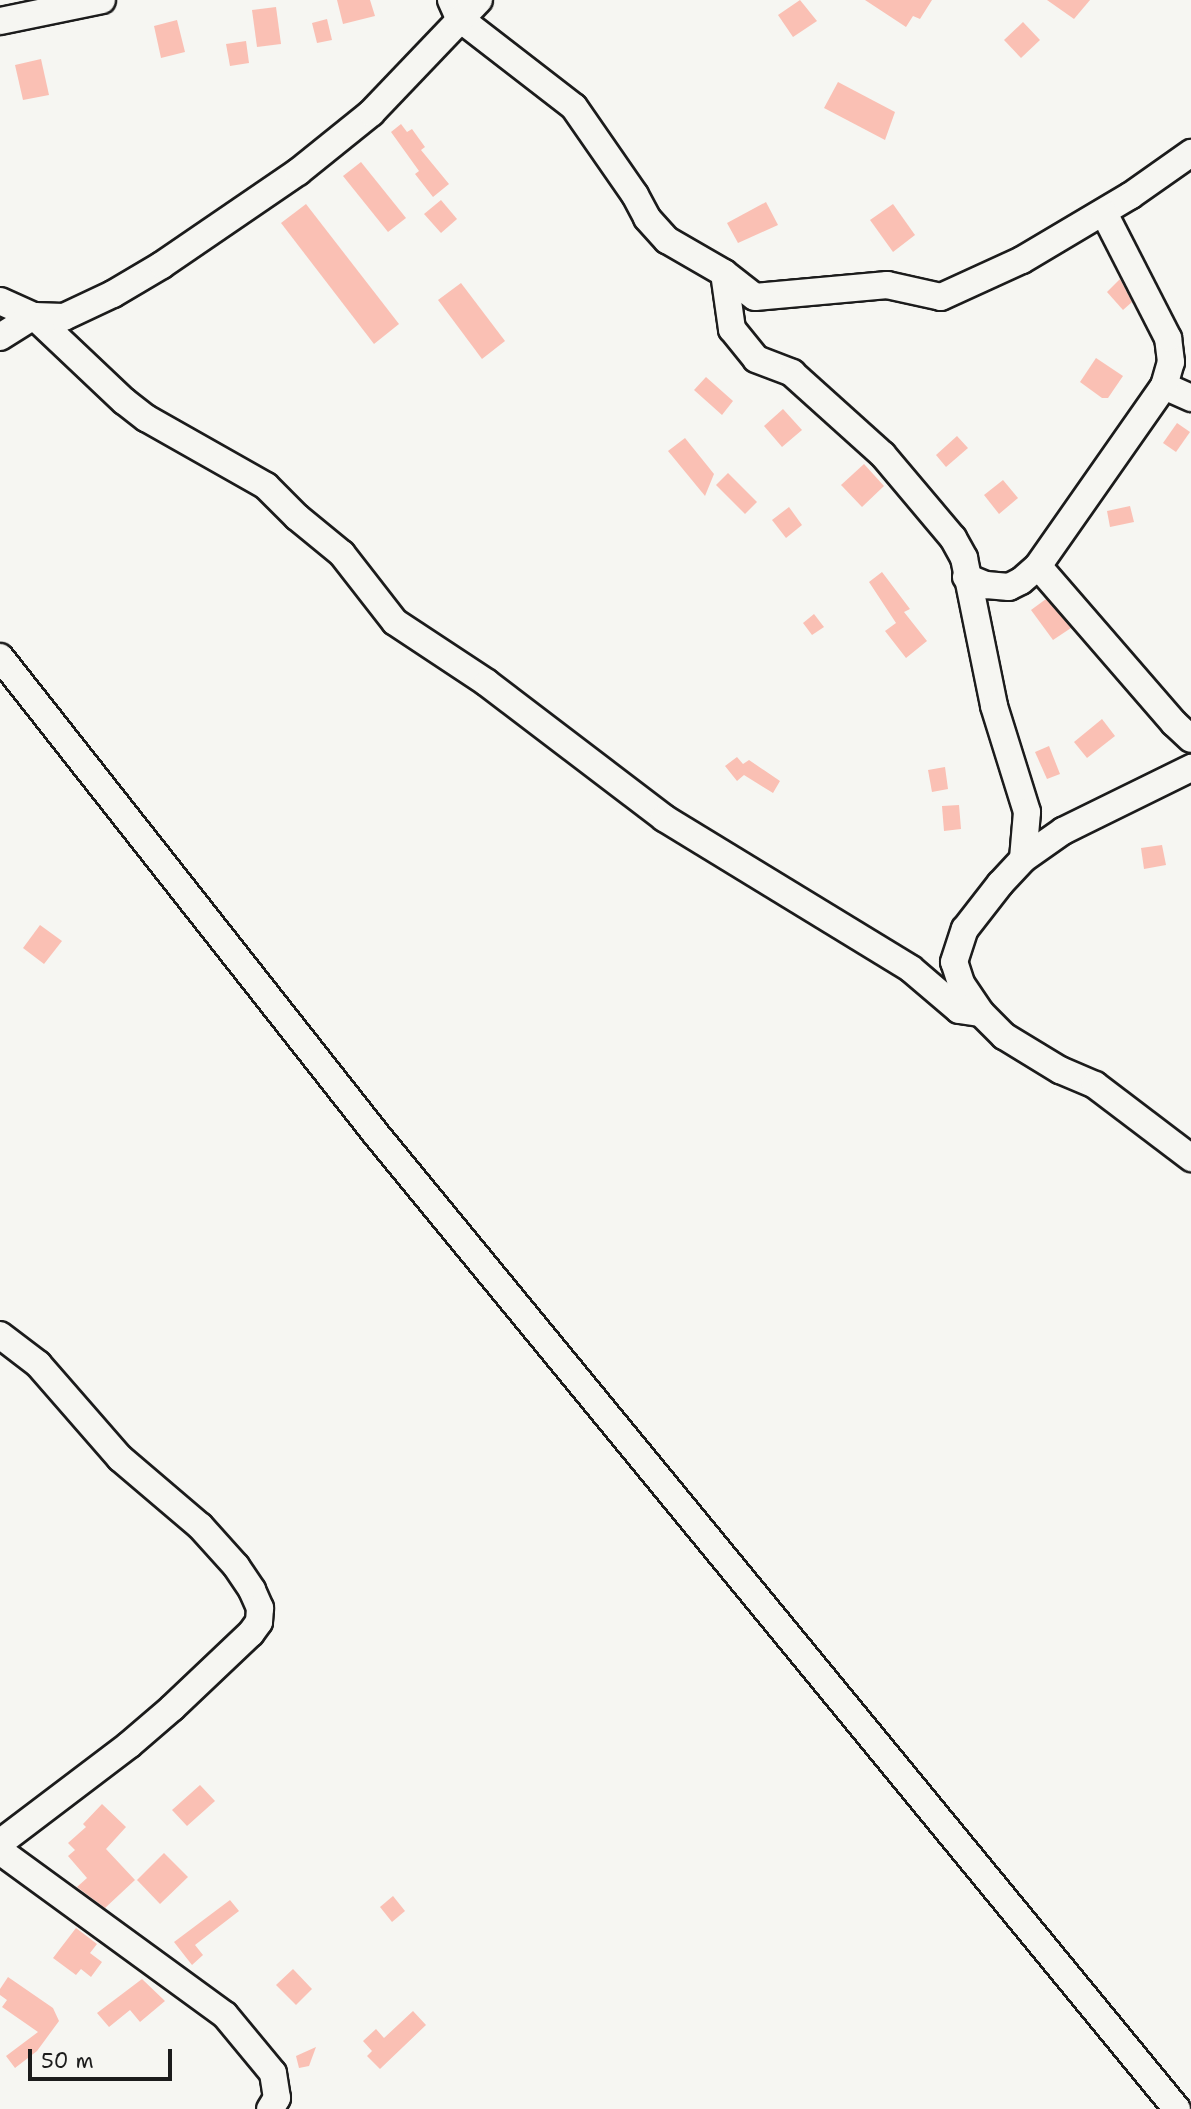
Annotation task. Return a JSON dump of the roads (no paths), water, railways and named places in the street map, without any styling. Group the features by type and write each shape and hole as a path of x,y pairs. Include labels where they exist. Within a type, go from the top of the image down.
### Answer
{"street":[{"path":"0,21 69,3 102,0"},
{"path":"0,337 34,316 64,317 113,294 162,265 298,172 370,113 417,68 455,9 479,0"},
{"path":"455,9 574,107 635,195 647,218 667,240 724,273 755,297 887,285 941,297 1011,266 1104,212 1191,153"},
{"path":"966,578 986,585 1009,587 1021,582 1038,566 1164,386 1171,362 1168,338 1104,212"},
{"path":"724,273 732,329 756,359 792,373 883,455 953,538 964,558 994,706 1027,812 1023,859"},
{"path":"0,301 34,316 139,412 266,486 297,517 342,554 376,599 410,634 487,683 664,818 901,963 959,1010 981,1013"},
{"path":"1164,386 1191,398"},
{"path":"1038,566 1174,723 1191,738"},
{"path":"0,657 376,1134 1177,2109"},
{"path":"1191,768 1063,831 1023,859 965,929 954,962 961,983 981,1013 1004,1036 1060,1070 1095,1085 1191,1158"},
{"path":"1027,812 1063,831"},
{"path":"0,1335 38,1364 61,1387 120,1458 200,1525 236,1566 260,1608 258,1622 251,1633 172,1708 129,1745 0,1843"},
{"path":"0,1851 225,2015 273,2073 277,2098 270,2109"}]}
